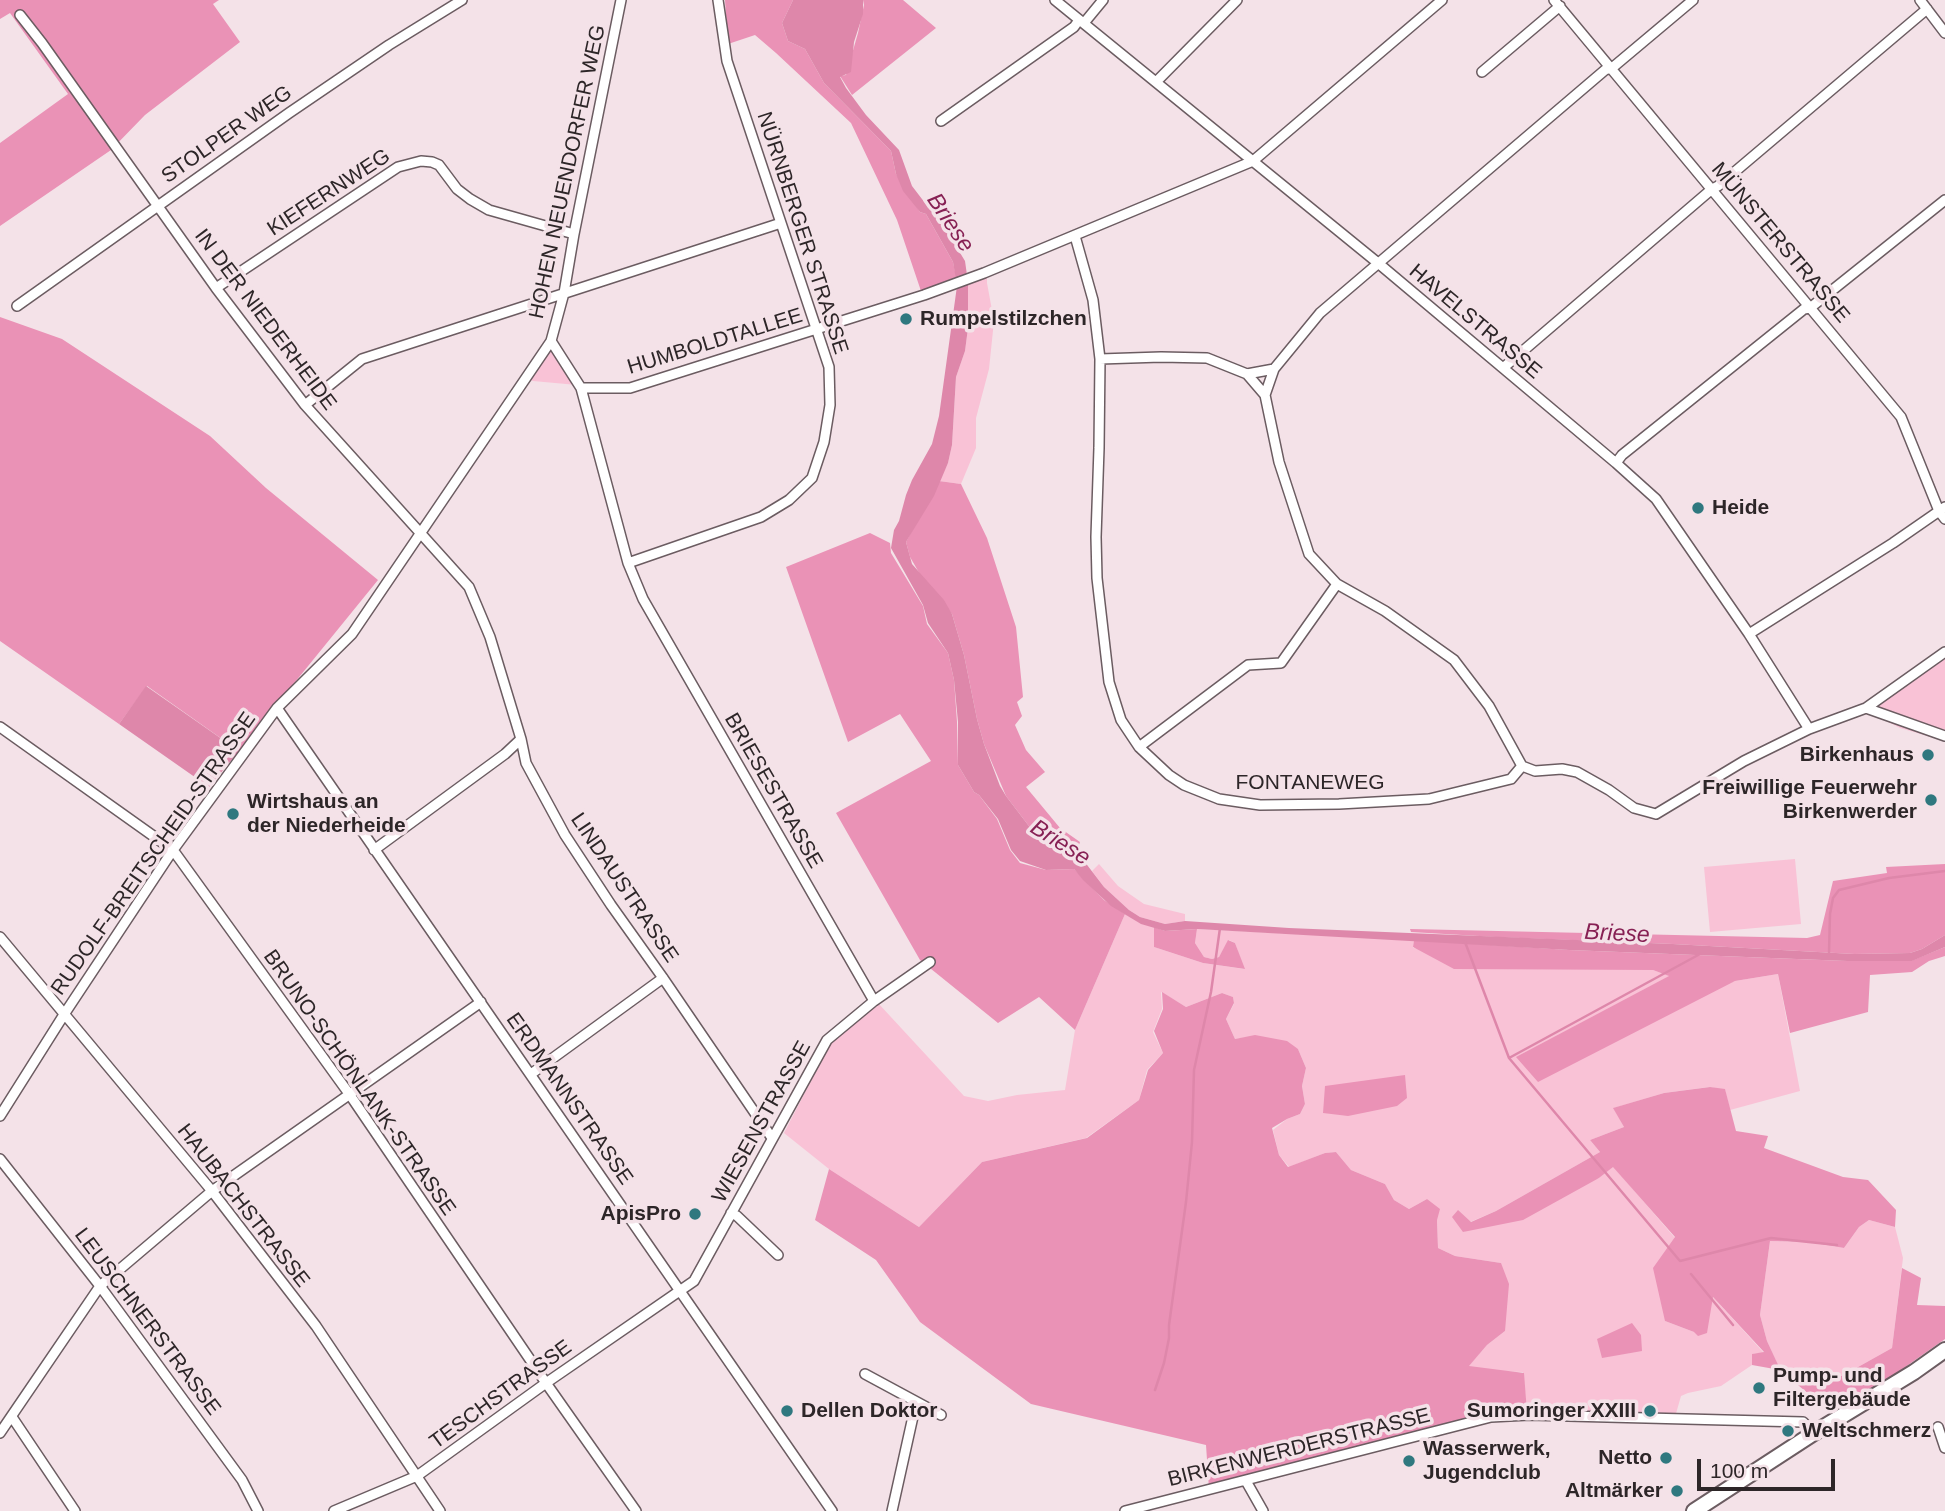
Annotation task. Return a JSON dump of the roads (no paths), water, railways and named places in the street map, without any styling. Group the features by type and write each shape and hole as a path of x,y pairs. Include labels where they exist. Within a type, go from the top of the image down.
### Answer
{"main road":[{"path":"1696,1510 1945,1350"}],"street":[{"name":"STOLPER WEG","path":"16,306 389,45 462,0"},
{"name":"HOHEN NEUENDORFER WEG","path":"380,593 551,341 564,293 621,0"},
{"name":"HAVELSTRASSE","path":"1055,0 1378,263 1656,499 1749,634 1809,729"},
{"path":"941,121 1074,27 1103,0"},
{"path":"1156,82 1237,0"},
{"path":"1075,236 1253,161 1442,0"},
{"path":"1265,395 1273,369 1320,313 1605,70 1612,68 1693,0"},
{"path":"1920,0 1945,33"},
{"name":"NÜRNBERGER STRASSE","path":"628,563 761,517 789,500 812,478 824,442 830,405 829,367 727,61 718,3"},
{"name":"MÜNSTERSTRASSE","path":"1482,72 1557,3 1901,417 1943,512"},
{"path":"1503,368 1927,9"},
{"name":"IN DER NIEDERHEIDE","path":"20,15 216,288 305,405 469,587 490,637"},
{"name":"KIEFERNWEG","path":"216,288 398,167 410,162 432,162 439,165 457,189 489,210 574,234"},
{"path":"1616,463 1804,309 1811,308 1945,200"},
{"path":"305,405 362,359 781,223"},
{"name":"HUMBOLDTALLEE","path":"581,388 630,388 949,286 1075,236"},
{"name":"FONTANEWEG","path":"1075,236 1093,300 1100,359 1096,537 1098,589 1109,682 1121,720 1139,747 1184,785 1219,799 1259,805 1429,799 1511,779 1522,766"},
{"path":"551,341 581,388"},
{"path":"1100,359 1161,356 1207,358 1247,374 1265,395 1279,461 1310,554 1337,584 1385,611 1454,660 1489,706 1522,766 1535,771 1562,769 1577,772 1634,808 1656,814 1744,761 1809,729 1866,708 1945,652"},
{"path":"1247,374 1273,369"},
{"name":"BRIESESTRASSE","path":"581,388 628,563 643,599 874,1001"},
{"path":"1749,634 1943,512"},
{"path":"1139,747 1248,665 1281,663 1337,584"},
{"name":"RUDOLF-BREITSCHEID-STRASSE","path":"0,1116 173,850 277,708 352,634 380,593"},
{"name":"LINDAUSTRASSE","path":"490,637 526,763 565,835 772,1139"},
{"name":"ERDMANNSTRASSE","path":"277,708 832,1511"},
{"path":"1866,708 1945,736"},
{"name":"BRUNO-SCHÖNLANK-STRASSE","path":"0,727 173,850 350,1096 636,1511"},
{"path":"374,850 505,754 521,739"},
{"name":"HAUBACHSTRASSE","path":"0,937 212,1191 316,1326 440,1511"},
{"name":"WIESENSTRASSE","path":"680,1291 694,1281 827,1040 874,1001 930,962"},
{"path":"531,1074 663,978"},
{"path":"0,1433 100,1286 212,1191 481,1002"},
{"name":"LEUSCHNERSTRASSE","path":"0,1159 100,1286 242,1480 258,1511"},
{"path":"731,1213 778,1255"},
{"name":"TESCHSTRASSE","path":"334,1511 418,1476 546,1383 680,1291"},
{"path":"865,1374 941,1415"},
{"path":"892,1511 916,1403"},
{"name":"BIRKENWERDERSTRASSE","path":"1125,1511 1491,1418 1529,1415 1803,1422 1814,1433"},
{"path":"12,1417 75,1511"},
{"path":"1938,1427 1945,1448"},
{"path":"1246,1481 1263,1511"}],"waterway":[{"path":"1829,953 1830,914 1833,898 1839,890 1889,878 1945,871"},
{"path":"1155,1390 1169,1338 1192,1142 1194,1070 1211,992 1220,928"},
{"path":"1465,942 1509,1058 1680,1261 1771,1238 1837,1245"},
{"path":"1509,1058 1700,954"},
{"path":"1691,1274 1733,1325"}],"place":[{"name":"Rumpelstilzchen","path":"906,319"},
{"name":"Heide","path":"1698,508"},
{"name":"Birkenhaus","path":"1928,755"},
{"name":"Freiwillige Feuerwehr Birkenwerder","path":"1931,800"},
{"name":"Wirtshaus an der Niederheide","path":"233,814"},
{"name":"ApisPro","path":"695,1214"},
{"name":"Pump- und Filtergebäude","path":"1759,1388"},
{"name":"Dellen Doktor","path":"787,1411"},
{"name":"Sumoringer XXIII","path":"1650,1411"},
{"name":"Weltschmerz","path":"1788,1431"},
{"name":"Netto","path":"1666,1458"},
{"name":"Wasserwerk, Jugendclub","path":"1409,1461"},
{"name":"Altmärker","path":"1677,1491"}],"water label":[{"name":"Briese","path":"950,223"},
{"name":"Briese","path":"1060,843"},
{"name":"Briese","path":"1617,934"}]}
